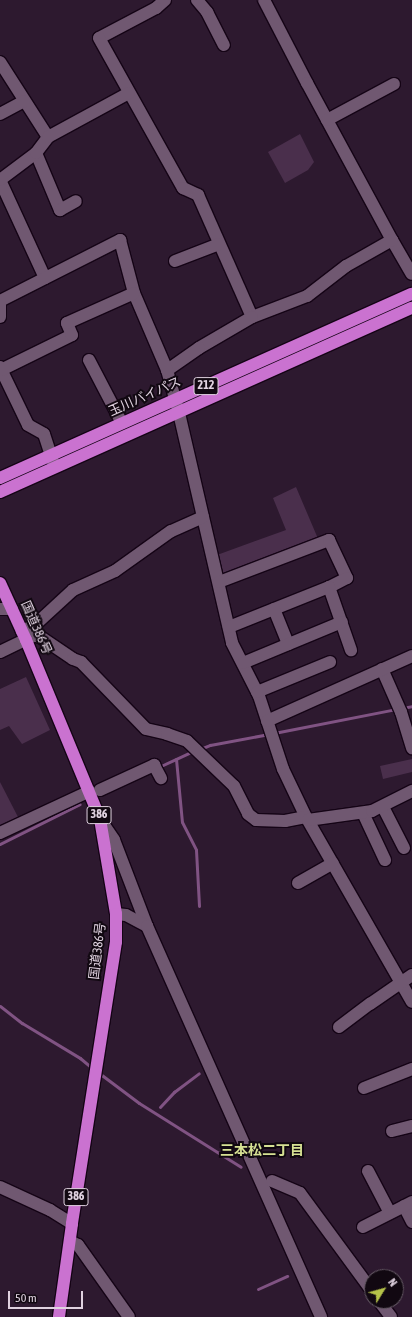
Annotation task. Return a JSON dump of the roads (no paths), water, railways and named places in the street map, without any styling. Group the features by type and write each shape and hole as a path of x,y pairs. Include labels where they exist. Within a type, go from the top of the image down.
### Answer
{"highway":[{"name":"玉川バイパス","path":"0,478 412,294"},
{"name":"212","path":"0,492 412,308"},
{"path":"332,330 338,341"},
{"name":"国道386号","path":"0,583 6,609 27,636 95,790 116,914 116,942 94,1077 59,1317"}],"street":[{"path":"165,0 156,8 99,38 183,188 198,195 218,244 252,317"},
{"path":"197,0 207,12 224,45"},
{"path":"264,0 327,120 412,274"},
{"path":"0,62 48,137"},
{"path":"327,120 394,84"},
{"path":"45,278 0,180 36,153 48,137 129,94"},
{"path":"0,114 24,101"},
{"path":"36,153 60,210 76,201"},
{"path":"0,317 0,301 120,240 134,293 167,370 179,413 232,643 256,692 283,769 307,819 412,1002"},
{"path":"167,370 199,348 252,317 307,296 346,266 392,240"},
{"path":"176,261 218,244"},
{"path":"55,468 44,434 28,425 1,369 72,335 67,323 134,293"},
{"path":"89,360 122,423"},
{"path":"0,652 27,636 36,624 73,590 116,571 171,531 203,517"},
{"path":"219,582 329,540 347,578 329,587 229,627"},
{"path":"329,587 352,650"},
{"path":"274,609 288,644"},
{"path":"243,664 342,622"},
{"path":"27,636 42,638 73,660 81,662 146,729 187,741 234,786 248,814 256,820 285,821 363,813 382,807 412,791"},
{"path":"269,729 382,669 412,656"},
{"path":"256,692 330,662"},
{"path":"382,669 399,710 412,748"},
{"path":"0,833 154,765 161,778"},
{"path":"382,807 404,848"},
{"path":"363,813 385,860"},
{"path":"100,818 114,840 147,926 321,1317"},
{"path":"298,883 333,863"},
{"path":"116,914 126,915 147,926"},
{"path":"339,1028 400,982 412,975"},
{"path":"364,1088 412,1069"},
{"path":"392,1130 412,1126"},
{"path":"368,1171 390,1213"},
{"path":"272,1181 300,1193 364,1280"},
{"path":"0,1187 50,1210 72,1224"},
{"path":"363,1228 408,1204 412,1222"},
{"path":"70,1241 78,1245 129,1317"}],"waterway":[{"path":"402,708 412,706"},
{"path":"274,733 396,709"},
{"path":"200,749 210,745 269,734"},
{"path":"163,765 193,751"},
{"path":"176,759 182,822 196,850 199,906"},
{"path":"0,844 80,804"},
{"path":"0,1006 22,1023 80,1058 93,1069"},
{"path":"99,1073 139,1103 241,1167"},
{"path":"160,1107 174,1092 199,1073"},
{"path":"258,1289 287,1276"}],"district":[{"name":"三本松二丁目","path":"262,1150"}]}
